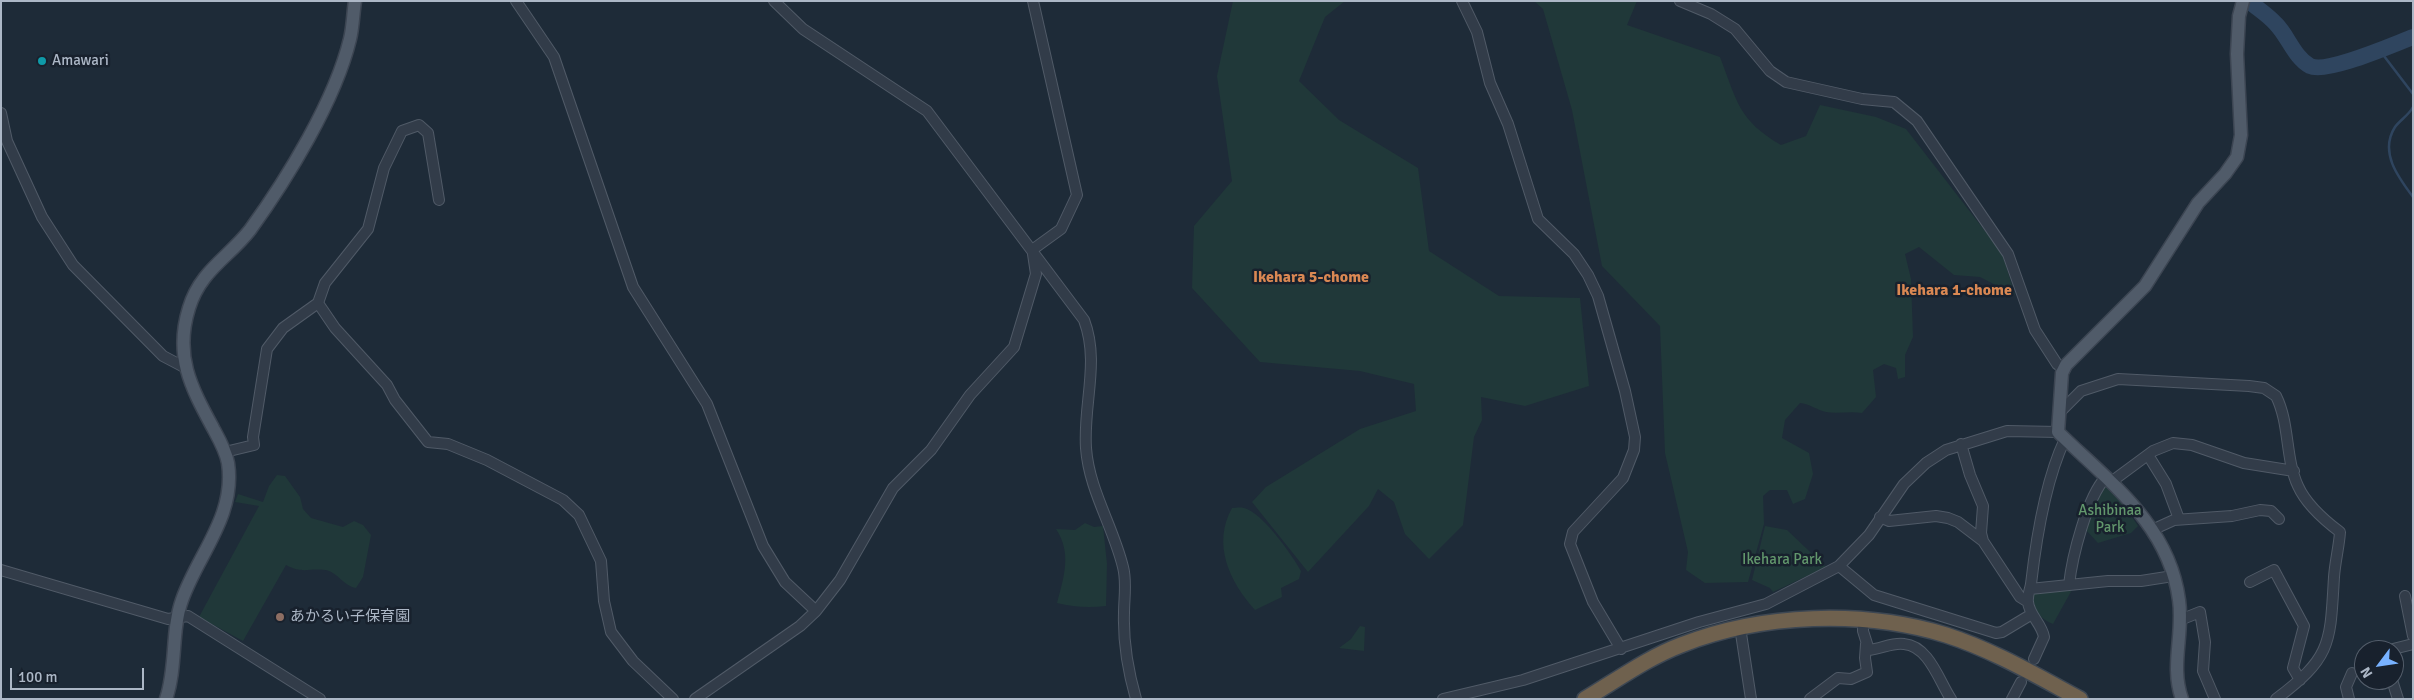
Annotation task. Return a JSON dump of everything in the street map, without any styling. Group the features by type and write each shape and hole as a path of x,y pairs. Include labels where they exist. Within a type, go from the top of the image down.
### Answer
{"highway":[{"path":"1585,699 1702,629 1828,618 1863,620 1922,628 1948,636 2022,668 2080,699"}],"main road":[{"path":"166,699 172,672 181,602 191,577 209,547 224,512 229,481 225,452 194,393 184,367 184,328 189,307 196,289 212,267 248,232 271,200 318,119 336,82 346,54 355,1"},
{"path":"2182,699 2175,679 2180,620 2179,600 2173,576 2152,530 2133,503 2062,436 2061,411 2064,369 2145,286 2198,203 2232,166 2241,135 2237,54 2242,3"}],"street":[{"path":"516,1 554,57 633,287 707,404 763,546 785,582 816,611"},
{"path":"774,1 803,29 927,111 1080,315 1089,334 1091,377 1086,433 1088,460 1091,478 1124,569 1126,647 1136,699"},
{"path":"1032,250 1061,229 1077,195 1033,1"},
{"path":"1462,1 1477,32 1490,83 1508,124 1538,218 1574,254 1588,275 1598,296 1625,391 1635,437 1634,450 1623,478 1573,532 1570,544 1592,602 1621,649"},
{"path":"1680,1 1711,14 1736,29 1770,70 1786,82 1862,99 1894,102 1917,122 2008,254 2035,330 2057,364 2064,369"},
{"path":"1,113 7,141 42,217 73,265 163,356 184,367"},
{"path":"225,452 254,445 253,437 267,349 283,328 318,303 325,283 368,229 384,168 402,132 418,125 428,133 439,200"},
{"path":"694,699 800,626 816,611 840,580 893,488 931,450 970,395 1014,347 1036,274 1032,250"},
{"path":"318,303 335,328 387,385 395,400 428,442 448,444 487,460 563,500 579,515 601,561 604,601 611,632 633,661 673,699"},
{"path":"2061,411 2081,391 2118,380 2264,388 2271,391 2280,404 2298,486 2312,506 2340,532 2330,634 2318,662 2300,680 2276,699"},
{"path":"1443,699 1522,680 1621,649 1702,629 1766,604 1839,566 1869,535 1904,484 1926,462 1961,444 2007,431 2062,436 2034,558 2028,602 2044,637 2034,660"},
{"path":"2069,585 2082,528 2095,494 2109,479 2165,445 2182,443 2219,453 2244,463 2294,471"},
{"path":"1961,444 1970,475 1984,506 1981,533 1983,541 2020,597 2028,602"},
{"path":"2148,455 2166,484 2179,519"},
{"path":"2152,530 2179,519 2232,516 2260,510 2271,511 2279,518"},
{"path":"1880,517 1889,521 1936,516 1948,518 1983,541"},
{"path":"1839,566 1874,595 1996,633 2002,632 2032,614"},
{"path":"1,570 168,619 188,616 320,699"},
{"path":"2250,582 2274,570 2303,622 2302,639 2293,668 2300,680"},
{"path":"2030,589 2141,581 2173,576"},
{"path":"2405,596 2413,636"},
{"path":"2180,620 2200,612 2205,642 2203,671 2215,699"},
{"path":"1863,620 1863,631 1869,650 1904,643 1918,648 1925,655 1951,699"},
{"path":"1740,627 1751,699"},
{"path":"1810,699 1838,678 1851,679 1867,672 1864,658 1866,642"},
{"path":"2349,699 2346,687 2352,673"},
{"path":"2012,699 2020,682"}],"green space":[{"path":"1233,1 1345,1 1325,17 1299,81 1339,120 1418,168 1429,251 1499,296 1580,298 1589,386 1525,406 1481,397 1482,420 1474,437 1463,525 1429,559 1405,534 1394,502 1378,489 1369,506 1308,572 1252,502 1266,487 1360,429 1416,411 1414,384 1360,371 1260,362 1192,288 1194,226 1232,181 1217,76"},
{"path":"1534,1 1637,1 1627,25 1720,57 1735,98 1747,118 1767,136 1781,145 1806,136 1820,105 1876,117 1906,129 2002,253 2015,295 1980,277 1954,275 1919,247 1905,254 1911,279 1913,337 1905,355 1905,377 1898,379 1896,368 1884,364 1873,370 1876,397 1862,413 1826,412 1800,403 1785,420 1782,438 1809,453 1813,474 1805,499 1793,504 1787,490 1770,490 1763,496 1764,524 1748,582 1705,583 1686,570 1688,552 1665,453 1660,326 1602,266 1572,110 1543,9"},
{"path":"277,475 285,476 300,497 303,509 311,518 343,527 354,521 363,525 371,535 363,577 356,588 329,571 301,570 286,565 243,641 199,617 259,506 235,502 238,494 263,502 269,486"},
{"name":"Ashibinaa Park","path":"2104,485 2126,508 2138,526 2131,533 2098,543 2085,529 2098,493"},
{"path":"1232,508 1244,508 1251,511 1268,525 1301,571 1299,579 1281,588 1282,597 1255,610 1238,587 1226,562 1224,535 1226,522"},
{"path":"1085,523 1094,527 1103,526 1107,564 1106,606 1081,607 1057,603 1064,574 1065,556 1061,538 1056,529 1075,530"},
{"name":"Ikehara Park","path":"1765,526 1787,530 1826,567 1773,592 1770,588 1752,580"},
{"path":"2073,588 2053,624 2040,616 2035,608 2033,593"},
{"path":"1360,626 1365,627 1364,651 1339,648 1351,639"}],"waterway":[{"path":"2249,1 2276,24 2295,52 2310,66 2331,66 2413,37"},
{"path":"2372,53 2384,56 2413,94"},
{"path":"2413,107 2395,127 2389,146 2392,164 2396,173 2413,197"}],"place":[{"name":"Amawari","path":"42,61"},
{"name":"あかるい子保育園","path":"280,617"}],"district":[{"name":"Ikehara 5-chome","path":"1311,278"},
{"name":"Ikehara 1-chome","path":"1954,291"}]}
